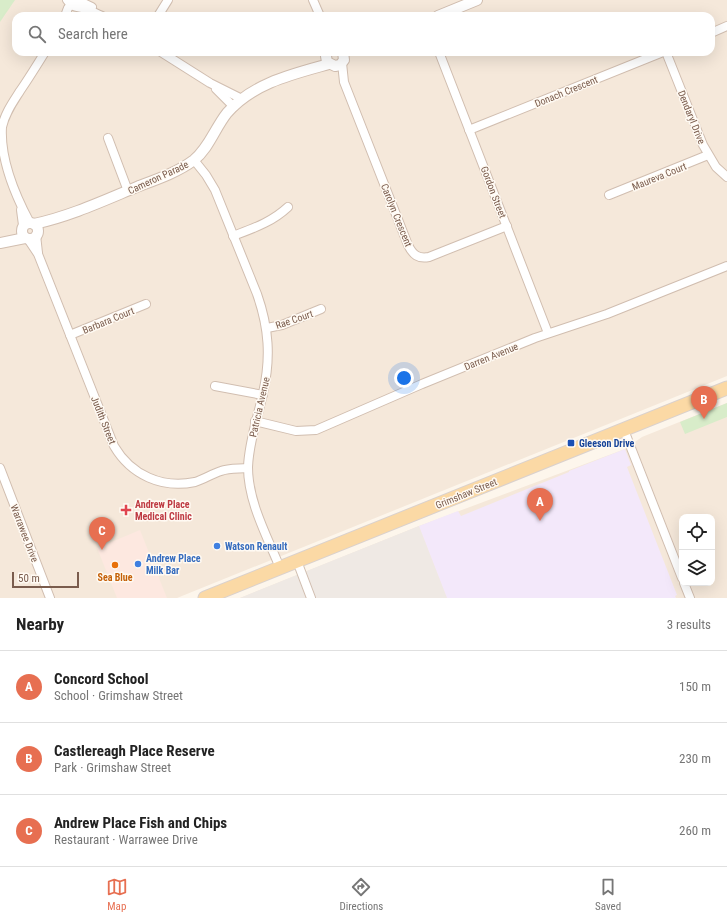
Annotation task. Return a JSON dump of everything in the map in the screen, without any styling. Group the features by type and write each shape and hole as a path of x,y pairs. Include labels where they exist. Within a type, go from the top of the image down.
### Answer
{"main road":[{"name":"Grimshaw Street","path":"205,598 727,388"}],"street":[{"path":"160,12 168,0"},
{"path":"313,0 318,12"},
{"path":"448,12 477,0"},
{"path":"66,12 73,2"},
{"path":"71,12 73,2"},
{"path":"73,2 93,12"},
{"path":"715,31 727,26"},
{"name":"Judith Street","path":"42,56 10,107 2,127 1,149 3,160 29,231 114,446 118,453 133,469 158,482 176,484 202,479 222,471 248,468"},
{"path":"167,56 210,83 242,99"},
{"name":"Gordon Street","path":"441,56 548,333"},
{"name":"Donach Crescent","path":"469,130 655,56"},
{"name":"Dendaryl Drive","path":"667,56 698,136 716,167 727,177"},
{"name":"Cameron Parade","path":"29,231 173,172 194,160 227,113 242,99 258,88 329,59 338,66 343,57"},
{"name":"Carolyn Crescent","path":"343,57 344,82"},
{"name":"Carolyn Crescent","path":"329,59 344,82 408,245 414,254 420,258 429,257 507,226"},
{"path":"210,83 234,106"},
{"path":"108,138 128,191"},
{"name":"Maureva Court","path":"609,196 708,155"},
{"name":"Patricia Avenue","path":"194,160 211,182 257,294 267,328 268,362 266,379 255,421 249,451 248,468 250,486 254,501 280,568"},
{"path":"233,236 268,222 288,207"},
{"name":"Darren Avenue","path":"255,421 296,431 316,430 422,384 548,333 607,314 727,266"},
{"name":"Barbara Court","path":"70,335 146,304"},
{"name":"Rae Court","path":"267,328 282,325 322,309"},
{"path":"215,386 263,395"},
{"path":"624,430 679,570"},
{"name":"Warrawee Drive","path":"0,468 50,598"},
{"path":"297,561 311,598"},
{"path":"685,586 690,598"}],"shaded area":[{"path":"0,0 727,0 727,376 177,598 0,598"},
{"path":"727,403 727,598 240,598 419,526 625,449 642,437"},
{"path":"625,449 631,465 627,467 677,595 675,596 676,598 447,598 419,526 458,511 461,516"},
{"path":"419,526 447,598 240,598"},
{"path":"140,530 167,598 117,598 97,548"}],"green space":[{"path":"0,0 15,0 0,22"},
{"path":"727,403 727,417 685,434 680,422"}],"place":[{"name":"Castlereagh Place Reserve","path":"704,419"},
{"name":"Gleeson Drive","path":"571,443"},
{"name":"Andrew Place Medical Clinic","path":"126,510"},
{"name":"Concord School","path":"540,521"},
{"name":"Watson Renault","path":"217,546"},
{"name":"Andrew Place Fish and Chips","path":"102,550"},
{"name":"Andrew Place Milk Bar","path":"138,564"},
{"name":"Sea Blue","path":"115,565"}]}
